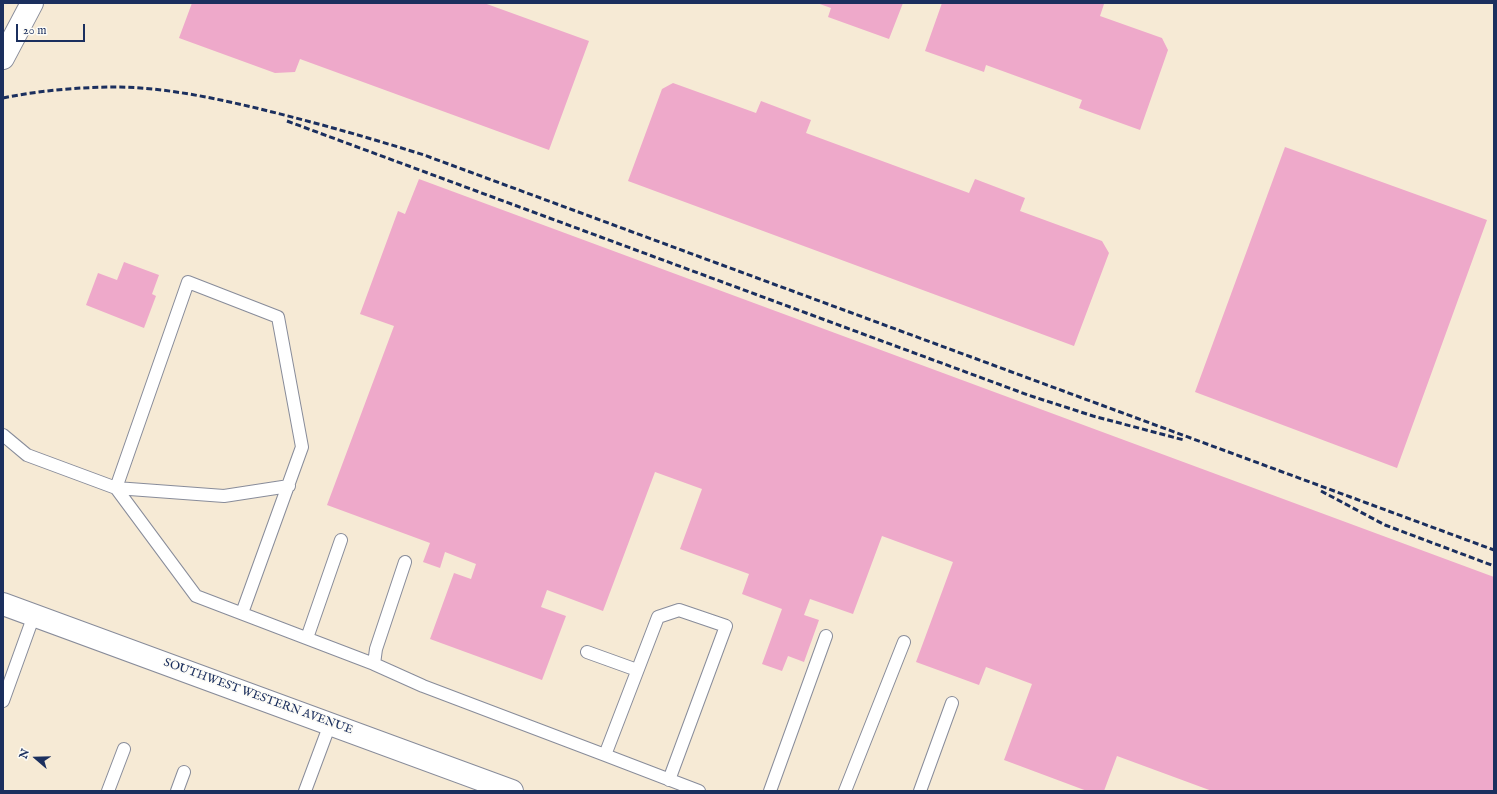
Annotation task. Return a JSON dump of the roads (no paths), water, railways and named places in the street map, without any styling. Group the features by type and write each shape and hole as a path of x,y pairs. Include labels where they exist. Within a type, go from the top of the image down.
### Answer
{"main road":[{"path":"3,58 32,3"},
{"name":"SOUTHWEST WESTERN AVENUE","path":"3,604 512,791"}],"lane":[{"path":"116,488 188,282 278,317 302,447 242,613"},
{"path":"3,435 27,455 116,488 224,496 288,486"},
{"path":"116,488 196,596 374,664 423,686 699,791"},
{"path":"307,638 341,540"},
{"path":"374,664 376,648 405,562"},
{"path":"604,756 658,617 679,610 726,626 669,780"},
{"path":"3,701 34,615"},
{"path":"770,791 826,636"},
{"path":"845,791 904,642"},
{"path":"587,652 637,670"},
{"path":"920,791 952,703"},
{"path":"305,791 330,724"},
{"path":"108,791 124,749"},
{"path":"177,791 184,772"}],"railway":[{"path":"3,98 47,91 91,88 120,87 170,91 252,107 403,148 1494,550"},
{"path":"287,121 1028,395 1093,416 1184,440"},
{"path":"1321,491 1385,525 1494,566"}]}
